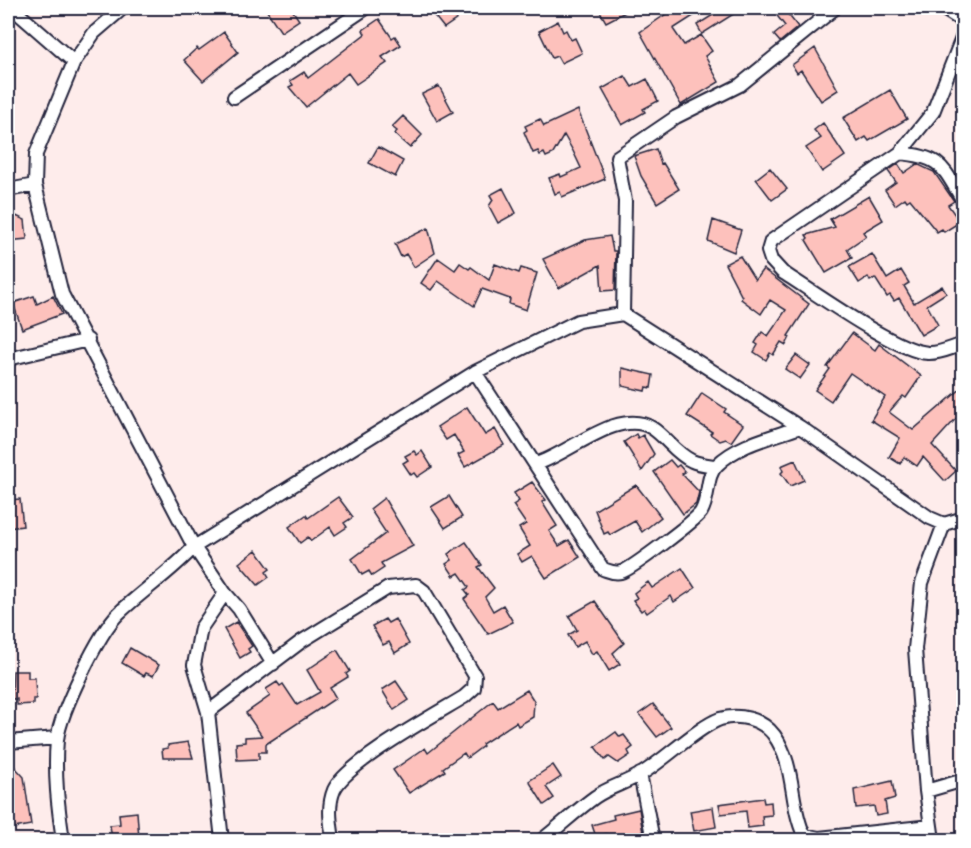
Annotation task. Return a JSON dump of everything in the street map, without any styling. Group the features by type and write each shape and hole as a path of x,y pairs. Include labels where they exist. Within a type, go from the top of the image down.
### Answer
{"street":[{"path":"12,8 74,62"},
{"path":"123,8 94,33 74,62 36,154 34,185 62,294 194,547 225,593 239,609 273,664"},
{"path":"234,97 366,8"},
{"path":"623,314 626,201 617,158 676,117 740,85 835,8"},
{"path":"942,8 963,22"},
{"path":"963,33 933,112 900,153 771,241 768,250 771,260 783,272 890,340 913,351 930,354 963,346"},
{"path":"900,153 928,156 941,166 963,202"},
{"path":"8,190 34,185"},
{"path":"63,840 56,795 57,738 95,647 117,615 172,571 194,547 475,372 578,321 623,314 800,427 930,518 944,524 963,518"},
{"path":"8,359 88,340"},
{"path":"475,372 603,569 611,573 621,572 637,565 700,513 707,499 715,466 740,449 800,427"},
{"path":"536,464 550,460 604,430 633,421 652,428 692,462 715,466"},
{"path":"933,840 926,791 915,649 922,583 944,524"},
{"path":"208,712 302,641 388,588 416,585 424,591 475,676 474,688 464,697 391,741 342,779 331,799 333,840"},
{"path":"222,840 208,712 194,665 201,628 225,593"},
{"path":"542,840 597,795 640,774 719,719 741,716 758,721 773,734 784,752 792,779 797,820 804,835 818,839 931,826"},
{"path":"8,742 57,738"},
{"path":"640,774 653,840"},
{"path":"926,791 963,780"}],"building":[{"path":"265,8 291,8 299,20 281,32"},
{"path":"428,8 448,8 457,19 444,28"},
{"path":"598,8 633,8 606,22"},
{"path":"675,8 706,8 673,29 684,45 701,35 712,51 705,56 719,82 681,105 640,32"},
{"path":"724,8 743,8 702,34 697,25"},
{"path":"771,8 795,8 787,13 798,27 780,42 774,35 785,26"},
{"path":"379,19 392,38 395,36 401,45 382,57 387,63 356,84 348,73 306,107 289,87 293,85 290,81 304,72 308,78 365,34 363,30"},
{"path":"558,21 563,32 566,30 571,40 575,38 582,53 561,63 557,56 552,58 539,31"},
{"path":"224,32 238,52 203,81 184,60 197,48 199,50"},
{"path":"815,48 838,90 821,101 801,70 797,73 792,65"},
{"path":"625,76 632,87 647,79 658,101 643,109 645,112 622,125 602,89"},
{"path":"439,86 453,112 437,121 422,94"},
{"path":"890,90 907,119 869,141 866,137 858,142 843,118"},
{"path":"578,110 605,179 562,197 560,192 555,194 549,178 560,174 561,177 581,168 573,151 564,135 553,154 546,157 544,153 540,155 538,151 533,153 524,132 527,130 525,126 540,119 544,126"},
{"path":"403,116 422,135 410,148 394,134 397,131 392,127"},
{"path":"823,123 845,156 822,172 806,148 821,138 814,130"},
{"path":"378,147 403,161 395,177 369,163"},
{"path":"656,149 661,164 663,163 679,189 657,203 641,176 634,156"},
{"path":"898,164 904,173 917,164 934,172 954,201 948,205 960,222 944,232 942,229 937,232 910,199 907,201 905,198 895,205 885,190 896,182 888,171"},
{"path":"770,168 787,189 772,200 756,179"},
{"path":"503,188 516,213 498,223 489,206 493,200 490,195"},
{"path":"869,196 883,220 863,232 866,236 847,249 852,258 826,273 806,240 808,238 806,235 835,227 830,219"},
{"path":"16,216 25,220 27,239 8,241 8,220"},
{"path":"713,220 741,230 734,252 708,241"},
{"path":"428,228 435,253 414,267 406,254 401,257 395,244"},
{"path":"610,236 613,251 616,251 615,290 602,291 600,265 559,288 543,259 585,240"},
{"path":"872,254 887,279 901,270 909,283 904,286 914,303 942,286 946,293 927,305 938,325 921,335 899,298 894,301 890,295 887,297 875,278 870,281 868,277 859,283 849,267"},
{"path":"740,256 755,280 763,269 809,304 788,336 790,337 786,345 781,342 773,355 770,353 766,360 754,352 758,345 755,343 762,332 768,336 786,310 770,300 761,314 741,299 725,264"},
{"path":"438,258 455,270 460,263 469,269 471,267 489,280 495,264 519,273 521,268 537,273 526,310 509,304 510,299 482,289 474,306 438,281 431,290 421,283"},
{"path":"34,296 37,304 53,296 62,314 22,329 13,303"},
{"path":"852,333 875,350 879,344 921,376 906,398 903,396 889,412 913,430 963,387 963,411 932,445 956,471 945,481 923,457 917,466 904,457 900,464 889,457 900,438 871,420 885,397 850,373 831,401 815,390 830,369 827,367"},
{"path":"796,355 810,365 800,379 785,369"},
{"path":"622,368 653,375 651,388 646,387 645,391 622,386"},
{"path":"702,393 726,409 724,412 743,425 731,442 726,439 720,441 710,434 712,432 687,416"},
{"path":"467,407 485,435 495,429 504,445 465,467 458,455 464,452 454,435 446,440 437,427"},
{"path":"636,434 638,438 643,435 654,454 642,471 624,442"},
{"path":"414,451 417,455 422,451 432,467 417,477 414,473 411,475 403,463 408,460 405,456"},
{"path":"670,460 676,467 679,465 685,472 682,474 699,492 696,504 683,514 654,472"},
{"path":"795,460 804,480 790,486 781,473 783,471 781,466"},
{"path":"532,482 546,500 542,502 557,526 549,531 559,546 569,540 580,557 546,578 532,556 522,562 517,554 530,546 519,528 526,524 513,505 519,501 514,493"},
{"path":"636,485 661,517 642,532 635,521 610,535 608,532 604,534 595,510"},
{"path":"449,496 462,517 445,528 431,507"},
{"path":"338,497 353,517 344,523 347,527 335,535 330,527 311,541 308,537 300,543 289,527 306,515 308,518"},
{"path":"384,498 413,546 381,563 384,568 372,576 369,571 362,575 352,559 386,533 370,509"},
{"path":"20,499 23,526 8,528 8,500"},
{"path":"466,542 482,565 478,567 494,588 485,597 493,611 503,605 513,622 488,634 464,599 469,595 465,590 469,587 459,573 454,576 446,564 452,560 448,554"},
{"path":"256,550 270,569 266,572 269,577 258,585 239,563"},
{"path":"682,568 695,588 674,602 671,596 647,613 644,609 641,611 633,600 637,598 634,593 648,582 652,588"},
{"path":"595,601 624,643 613,653 620,664 609,671 597,651 592,654 585,641 575,647 568,635 577,630 569,616"},
{"path":"385,619 388,623 395,619 409,644 395,653 389,642 383,645 372,626"},
{"path":"236,622 252,646 248,649 250,652 240,658 224,629"},
{"path":"130,648 159,665 153,676 146,673 144,676 122,663"},
{"path":"337,650 350,671 346,674 348,677 330,688 336,698 266,744 266,752 259,752 259,759 237,760 236,743 245,742 245,737 262,736 246,713 270,696 266,689 277,682 280,686 283,684 297,705 320,692 307,670"},
{"path":"13,671 28,671 28,678 35,678 36,699 33,699 33,704 17,705 17,699 12,699"},
{"path":"396,681 409,700 394,710 382,690"},
{"path":"527,690 534,701 533,717 518,726 516,722 482,744 483,746 467,758 464,753 443,768 445,771 409,793 393,770 425,748 428,753 493,701 498,708"},
{"path":"653,704 671,727 657,737 639,714"},
{"path":"616,732 620,737 624,735 633,747 628,751 630,755 618,763 609,757 605,760 595,747"},
{"path":"188,742 193,758 163,758 162,749 168,748 168,745"},
{"path":"553,765 561,777 546,787 554,798 544,805 529,781"},
{"path":"14,766 24,777 31,825 8,829 8,767"},
{"path":"892,781 895,798 885,801 887,814 876,816 874,806 856,808 854,790"},
{"path":"763,798 764,803 771,802 772,815 762,816 763,826 748,828 746,811 721,814 719,804"},
{"path":"713,807 716,827 694,831 690,811"},
{"path":"639,809 643,833 610,840 606,834 596,837 592,825 614,819 613,815"},
{"path":"137,812 139,839 112,840 110,825 120,824 119,814"}]}
